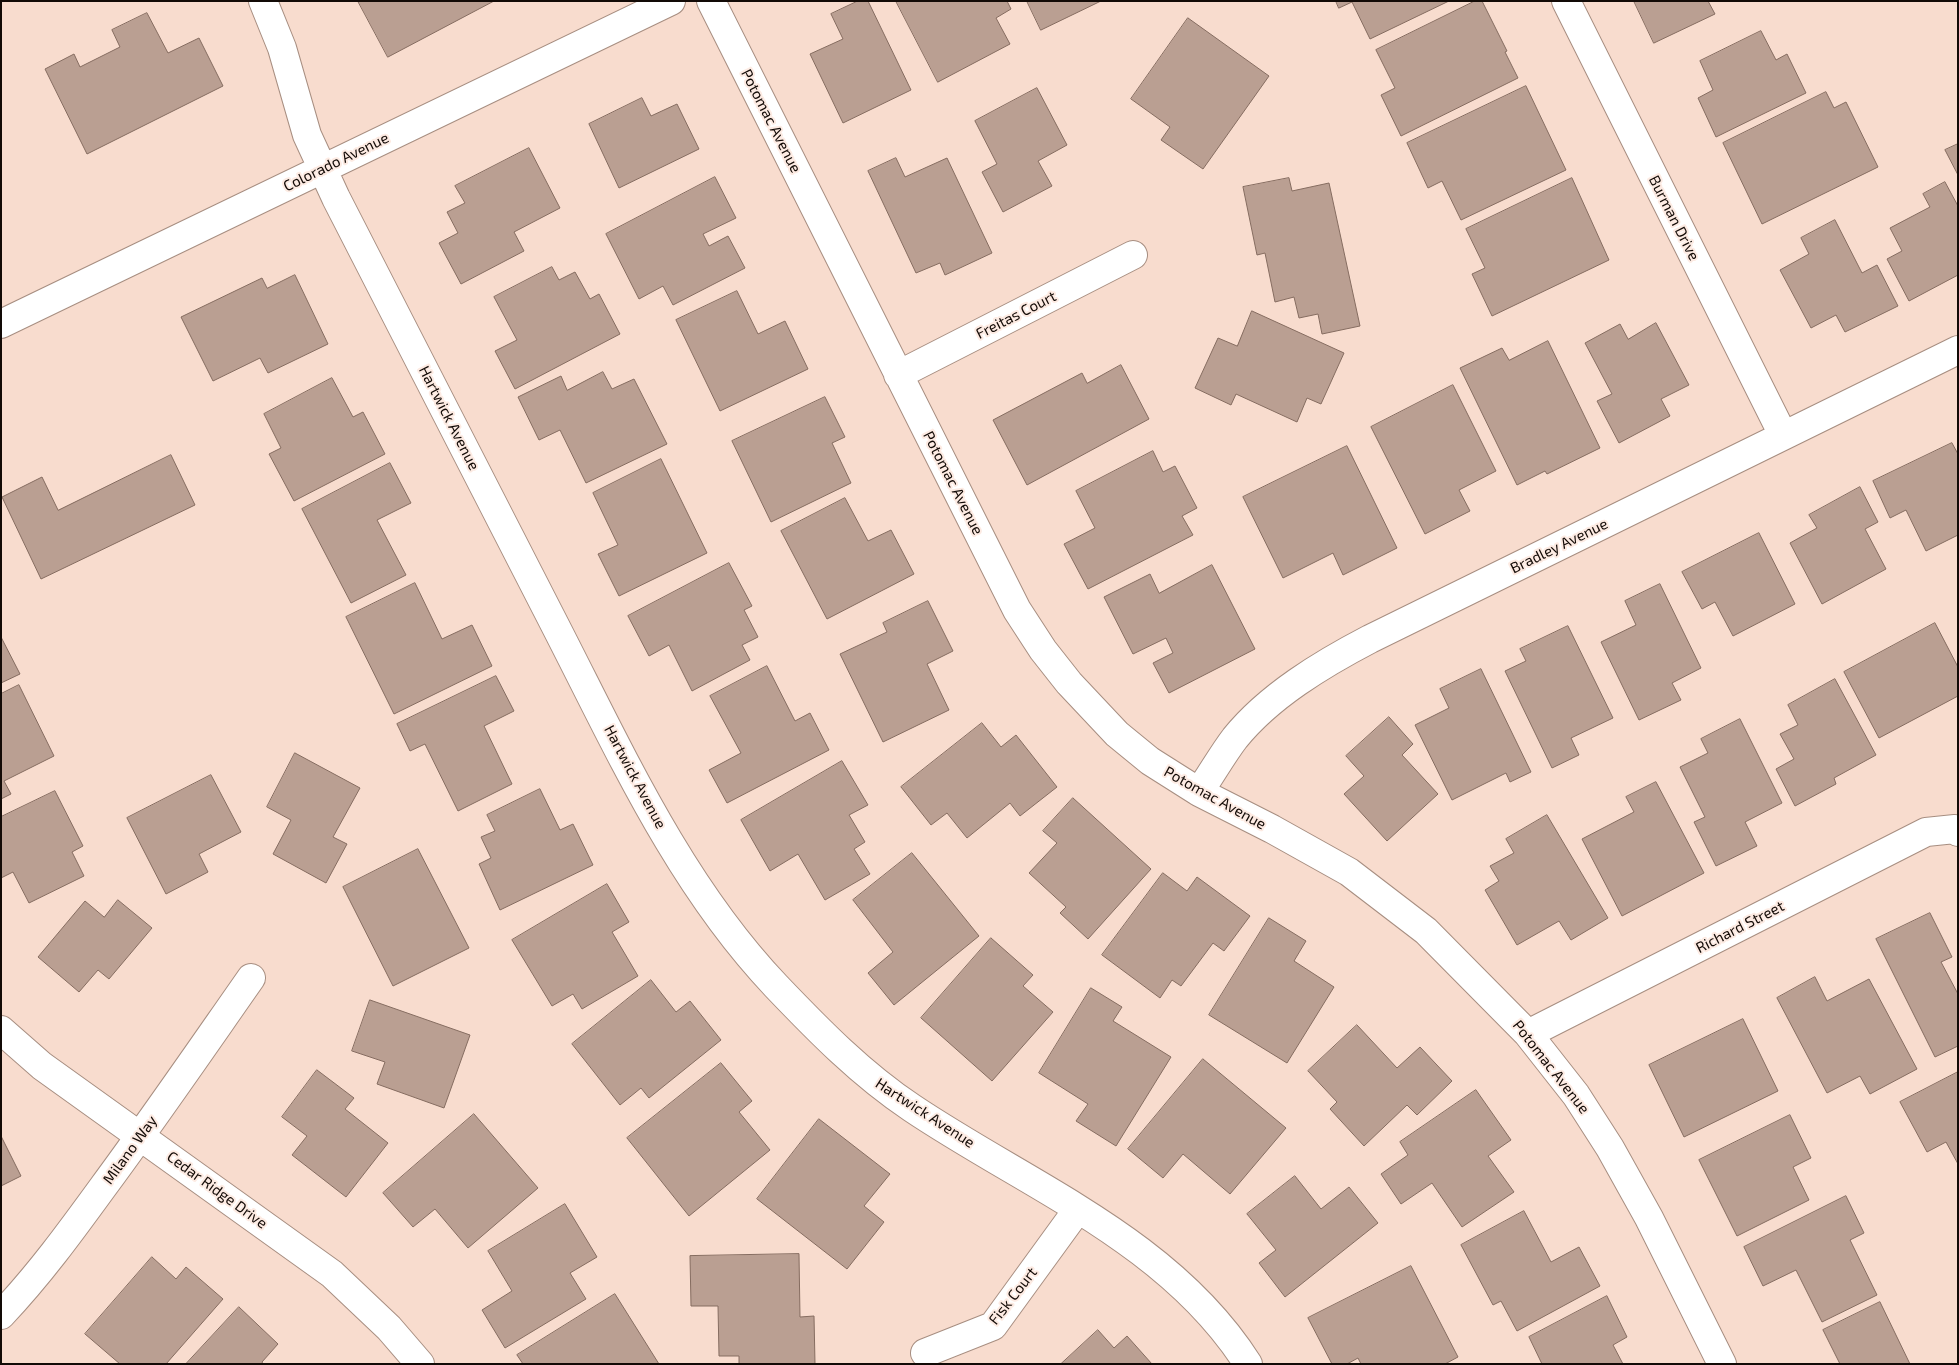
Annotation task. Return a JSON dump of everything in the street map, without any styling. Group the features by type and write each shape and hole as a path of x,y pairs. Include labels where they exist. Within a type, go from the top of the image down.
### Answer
{"street":[{"name":"Hartwick Avenue","path":"263,1 282,48 307,135 322,168 599,712 656,818 690,876 728,931 780,990 861,1070 911,1108 1078,1209 1166,1271 1233,1341 1248,1364"},
{"name":"Colorado Avenue","path":"1,324 671,1"},
{"name":"Potomac Avenue","path":"711,1 1017,610 1068,684 1117,734 1150,761 1199,792 1272,829 1349,872 1426,931 1528,1034 1576,1095 1610,1148 1649,1218 1722,1364"},
{"name":"Burman Drive","path":"1566,1 1783,435"},
{"name":"Freitas Court","path":"898,375 1133,255"},
{"name":"Bradley Avenue","path":"1199,792 1236,738 1263,710 1297,683 1331,660 1378,635 1958,350"},
{"name":"Richard Street","path":"1528,1034 1926,832 1956,830"},
{"name":"Milano Way","path":"1,1315 25,1290 141,1136 251,978"},
{"name":"Cedar Ridge Drive","path":"1,1030 42,1066 332,1274 389,1328 420,1364"},
{"name":"Fisk Court","path":"925,1353 993,1326 1078,1209"}],"building":[{"path":"358,1 494,1 388,57"},
{"path":"858,1 868,1 911,90 843,123 810,54 843,39 831,14"},
{"path":"896,1 1007,1 1011,9 996,18 1010,44 938,82"},
{"path":"1027,1 1101,1 1041,30"},
{"path":"1336,1 1449,1 1370,39 1352,2 1339,8"},
{"path":"1475,1 1482,1 1518,78 1401,136 1381,95 1395,88 1376,50"},
{"path":"1634,1 1708,1 1715,14 1654,43"},
{"path":"147,13 168,53 199,38 223,86 87,154 45,69 74,54 80,67 120,47 112,30"},
{"path":"1188,18 1269,76 1203,169 1161,140 1170,127 1131,99"},
{"path":"1761,31 1776,60 1787,54 1806,93 1716,137 1698,98 1713,90 1700,61"},
{"path":"1526,86 1566,170 1461,220 1442,181 1428,188 1407,143"},
{"path":"1037,88 1067,145 1038,161 1052,186 1003,212 982,172 997,164 975,121"},
{"path":"1826,92 1834,108 1846,102 1878,167 1762,224 1723,143"},
{"path":"642,98 651,116 677,104 699,149 619,188 589,124"},
{"path":"1958,144 1958,175 1945,150"},
{"path":"529,148 560,208 514,232 524,251 461,284 439,243 458,233 447,212 465,203 455,186"},
{"path":"896,158 905,177 947,158 992,253 945,275 940,263 916,273 868,171"},
{"path":"715,177 736,218 703,234 709,246 728,236 745,268 673,305 663,286 639,299 606,234"},
{"path":"1289,178 1292,191 1329,183 1360,326 1322,334 1318,314 1299,318 1294,297 1275,302 1265,253 1257,255 1243,187"},
{"path":"1572,178 1609,260 1492,316 1472,274 1485,268 1466,229"},
{"path":"1945,182 1958,206 1958,275 1909,301 1887,259 1902,251 1890,228 1930,207 1923,194"},
{"path":"1835,220 1862,273 1877,265 1898,306 1845,332 1836,315 1811,328 1780,270 1809,254 1801,238"},
{"path":"552,267 559,280 575,272 590,299 599,294 620,334 515,389 495,351 517,340 494,297"},
{"path":"295,275 328,344 268,373 260,358 213,381 181,317 262,278 267,288"},
{"path":"737,291 758,334 785,321 808,369 720,411 676,320"},
{"path":"1252,311 1344,353 1321,404 1307,398 1297,422 1236,394 1231,405 1195,388 1218,338 1237,346"},
{"path":"1656,323 1689,385 1661,399 1670,416 1619,443 1597,401 1612,394 1585,343 1620,324 1628,339"},
{"path":"1548,341 1600,448 1547,474 1545,471 1517,485 1460,368 1502,348 1509,360"},
{"path":"1121,365 1149,419 1027,485 993,420 1082,373 1087,383"},
{"path":"603,372 612,389 634,379 667,444 586,483 560,430 539,440 518,397 561,376 567,390"},
{"path":"332,378 353,417 363,412 385,454 294,501 269,454 281,448 264,414"},
{"path":"1453,385 1496,471 1459,490 1470,511 1425,534 1371,427"},
{"path":"825,397 845,437 832,443 851,483 771,522 732,441"},
{"path":"1952,443 1958,454 1958,535 1926,551 1906,510 1890,518 1873,481"},
{"path":"1347,446 1397,548 1343,575 1333,553 1283,578 1243,497"},
{"path":"1153,451 1163,472 1175,466 1197,508 1182,516 1193,535 1088,589 1064,544 1095,528 1076,491"},
{"path":"171,455 195,505 41,579 2,497 42,477 58,510"},
{"path":"661,459 707,553 619,596 598,554 618,545 593,493"},
{"path":"390,463 411,503 377,520 406,575 351,603 302,509"},
{"path":"1860,487 1878,522 1865,529 1886,569 1822,604 1790,543 1817,528 1809,515"},
{"path":"845,498 868,541 891,530 914,574 827,619 781,531"},
{"path":"1759,533 1795,604 1733,636 1715,602 1702,609 1682,572"},
{"path":"729,563 752,606 744,610 758,637 742,645 750,660 692,691 669,645 649,656 628,616"},
{"path":"1212,565 1255,649 1169,693 1153,663 1173,653 1166,638 1133,654 1104,597 1150,574 1159,593"},
{"path":"415,583 442,639 472,625 492,666 394,714 346,617"},
{"path":"1660,584 1701,668 1672,683 1681,700 1639,720 1601,642 1636,625 1625,601"},
{"path":"928,601 953,651 927,664 949,710 883,742 840,654 887,632 883,623"},
{"path":"1935,623 1958,667 1958,696 1879,738 1844,672"},
{"path":"1568,626 1613,718 1571,738 1579,755 1552,768 1505,671 1526,661 1520,649"},
{"path":"1,637 20,674 1,683"},
{"path":"767,666 795,721 810,713 829,750 727,803 709,770 741,753 710,696"},
{"path":"1481,669 1531,772 1510,782 1506,773 1452,800 1415,725 1449,708 1440,689"},
{"path":"496,676 514,711 484,726 512,784 458,811 425,744 410,751 397,724"},
{"path":"1835,679 1876,755 1834,778 1836,784 1795,806 1776,769 1794,759 1780,734 1798,725 1788,705"},
{"path":"19,685 54,756 4,781 11,794 1,799 1,694"},
{"path":"1389,717 1413,744 1402,755 1438,794 1387,841 1344,794 1364,776 1346,756"},
{"path":"1740,719 1782,803 1745,822 1757,846 1716,866 1694,822 1705,817 1680,767 1708,753 1701,739"},
{"path":"982,723 1001,747 1016,735 1057,787 1020,816 1010,803 967,838 947,813 931,825 901,787"},
{"path":"295,753 360,788 333,837 347,844 326,883 273,854 291,820 267,807"},
{"path":"842,761 868,805 849,815 865,842 854,849 870,874 825,900 798,854 770,871 741,820"},
{"path":"211,775 241,832 199,854 208,872 166,894 127,818"},
{"path":"1656,782 1704,873 1622,916 1582,839 1634,812 1626,797"},
{"path":"540,789 560,830 573,824 593,865 500,910 479,864 491,858 481,837 495,831 487,815"},
{"path":"55,791 83,846 72,852 84,876 29,903 13,872 1,878 1,817"},
{"path":"1073,798 1151,869 1088,939 1060,913 1066,907 1029,873 1057,843 1043,831"},
{"path":"1547,815 1608,918 1571,940 1559,921 1517,945 1485,890 1499,881 1490,866 1514,853 1506,839"},
{"path":"418,849 469,948 393,986 343,887"},
{"path":"912,853 979,936 894,1005 868,973 893,952 853,900"},
{"path":"1163,873 1187,891 1197,877 1250,916 1224,951 1213,943 1181,986 1172,980 1160,998 1102,955"},
{"path":"607,884 629,922 612,932 638,976 582,1009 573,994 552,1006 512,940"},
{"path":"118,900 152,928 109,979 98,970 79,992 38,957 85,901 104,917"},
{"path":"1930,913 1952,957 1941,962 1958,994 1958,1046 1935,1057 1876,939"},
{"path":"1269,918 1306,941 1294,961 1334,987 1287,1063 1209,1015"},
{"path":"991,938 1033,975 1023,986 1053,1012 992,1081 921,1018"},
{"path":"1815,977 1827,1001 1869,979 1917,1069 1870,1094 1860,1076 1827,1093 1777,998"},
{"path":"651,980 676,1012 690,1001 721,1040 649,1098 641,1088 620,1105 572,1044"},
{"path":"1091,988 1122,1007 1113,1021 1171,1057 1116,1146 1076,1121 1088,1104 1039,1073"},
{"path":"370,1000 470,1035 444,1108 377,1084 385,1062 352,1051"},
{"path":"1743,1019 1778,1091 1684,1137 1649,1065"},
{"path":"1357,1025 1397,1068 1420,1047 1452,1081 1417,1115 1407,1105 1364,1146 1330,1109 1337,1102 1308,1071"},
{"path":"1203,1059 1286,1128 1230,1194 1183,1154 1163,1178 1128,1149"},
{"path":"721,1063 752,1101 739,1112 770,1150 689,1216 627,1138"},
{"path":"317,1070 354,1098 345,1109 388,1143 346,1197 292,1155 307,1136 282,1117"},
{"path":"1958,1072 1958,1164 1946,1142 1927,1152 1900,1102"},
{"path":"1476,1090 1511,1140 1488,1156 1514,1192 1462,1227 1432,1183 1401,1204 1381,1174 1408,1155 1400,1142"},
{"path":"474,1114 538,1188 468,1248 435,1209 413,1227 383,1193"},
{"path":"1790,1115 1811,1158 1793,1167 1809,1200 1737,1236 1699,1160"},
{"path":"819,1119 890,1174 864,1206 884,1222 847,1269 757,1199"},
{"path":"1,1136 21,1176 1,1186"},
{"path":"1295,1176 1321,1209 1349,1187 1378,1223 1285,1297 1259,1263 1276,1250 1247,1214"},
{"path":"1846,1196 1864,1233 1850,1240 1877,1295 1822,1322 1796,1270 1763,1286 1744,1247"},
{"path":"565,1204 597,1257 570,1273 586,1299 505,1348 482,1310 512,1291 488,1251"},
{"path":"1524,1211 1551,1262 1579,1247 1600,1286 1517,1331 1501,1301 1493,1305 1461,1245"},
{"path":"799,1254 800,1317 814,1316 815,1364 739,1364 739,1356 719,1356 718,1306 691,1306 690,1256"},
{"path":"152,1257 176,1279 186,1267 223,1299 166,1364 120,1364 85,1334"},
{"path":"1411,1266 1458,1357 1445,1364 1361,1364 1358,1358 1347,1364 1332,1364 1308,1318"},
{"path":"615,1294 659,1364 523,1364 517,1355"},
{"path":"1607,1296 1627,1337 1613,1345 1623,1364 1542,1364 1529,1337"},
{"path":"1880,1302 1910,1364 1840,1364 1823,1330"},
{"path":"239,1307 278,1344 262,1362 263,1364 186,1364"},
{"path":"1098,1330 1114,1348 1127,1336 1152,1364 1061,1364"}]}
